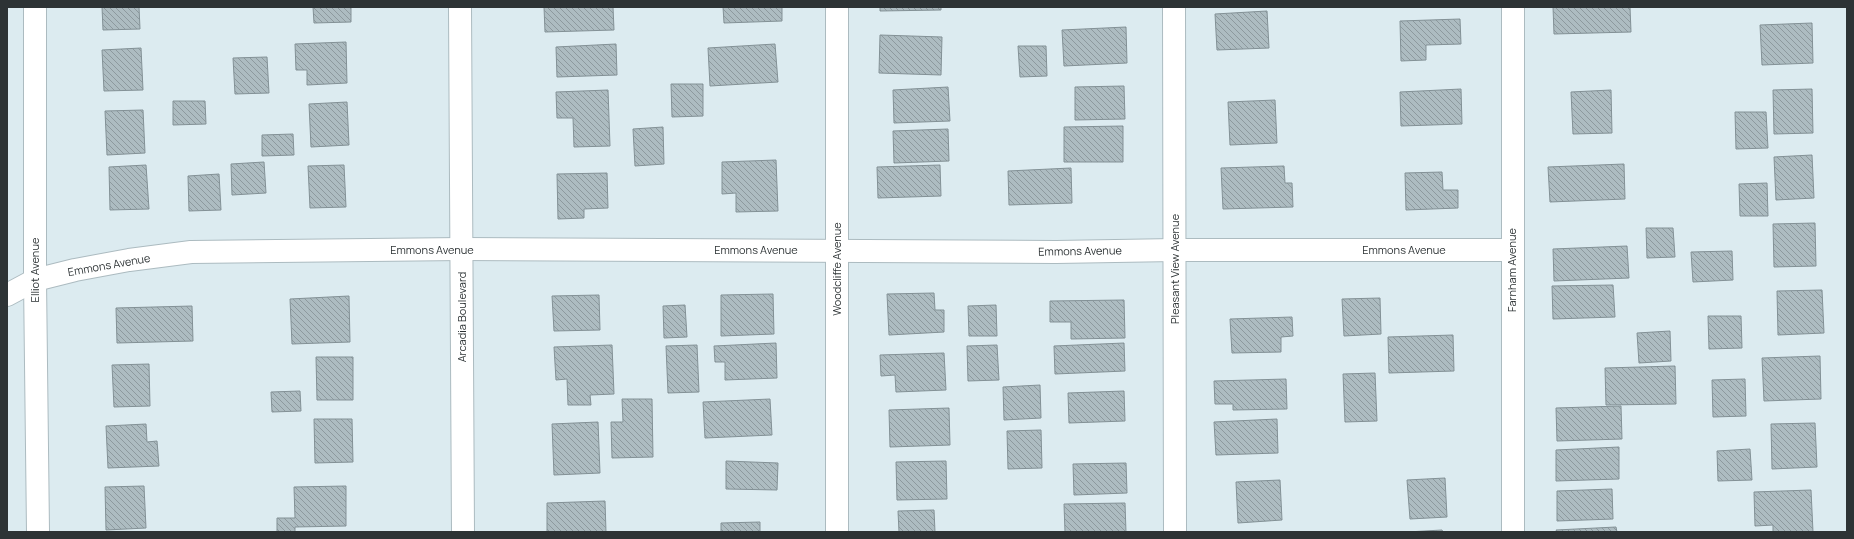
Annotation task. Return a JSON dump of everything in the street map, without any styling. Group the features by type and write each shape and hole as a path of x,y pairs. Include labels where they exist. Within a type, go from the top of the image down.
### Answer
{"street":[{"name":"Elliot Avenue","path":"35,7 35,280 38,532"},
{"name":"Arcadia Boulevard","path":"460,7 463,532"},
{"name":"Woodcliffe Avenue","path":"837,7 837,532"},
{"name":"Pleasant View Avenue","path":"1174,7 1175,532"},
{"name":"Farnham Avenue","path":"1513,7 1513,532"},
{"name":"Emmons Avenue","path":"7,295 35,280 75,270 129,260 192,252 462,250 1056,252 1175,250 1512,250"}],"building":[{"path":"102,7 139,7 140,29 103,30"},
{"path":"313,7 351,7 351,22 314,23"},
{"path":"544,7 613,7 614,30 545,32"},
{"path":"723,7 782,7 782,21 724,23"},
{"path":"880,7 941,7 941,10 880,11"},
{"path":"1553,7 1630,7 1631,32 1554,34"},
{"path":"1267,11 1269,48 1217,50 1215,14"},
{"path":"1460,19 1461,44 1426,45 1426,60 1401,61 1400,21"},
{"path":"1812,23 1813,63 1762,65 1760,25"},
{"path":"1126,27 1127,63 1064,66 1062,30"},
{"path":"880,35 942,37 941,75 879,73"},
{"path":"346,42 347,83 307,85 307,70 296,70 295,44"},
{"path":"616,44 617,75 557,77 556,47"},
{"path":"775,44 778,82 710,86 708,48"},
{"path":"1018,46 1046,46 1047,76 1020,77"},
{"path":"141,48 143,90 104,91 102,50"},
{"path":"267,57 269,93 235,94 233,58"},
{"path":"671,84 703,84 703,116 672,117"},
{"path":"1124,86 1125,119 1075,120 1075,87"},
{"path":"948,87 950,121 894,123 893,90"},
{"path":"1461,89 1462,124 1401,126 1400,92"},
{"path":"1812,89 1813,133 1774,134 1773,90"},
{"path":"608,90 610,146 574,147 573,118 557,118 556,92"},
{"path":"1611,90 1612,133 1573,134 1571,92"},
{"path":"1275,100 1277,143 1230,145 1228,102"},
{"path":"173,101 205,101 206,124 173,125"},
{"path":"347,102 349,145 311,147 309,104"},
{"path":"143,110 145,153 107,155 105,111"},
{"path":"1735,112 1766,112 1768,148 1736,149"},
{"path":"1123,126 1123,162 1064,162 1064,127"},
{"path":"663,127 664,164 635,166 633,129"},
{"path":"948,129 949,161 894,163 893,131"},
{"path":"293,134 294,155 262,156 262,135"},
{"path":"1812,155 1814,198 1776,200 1774,157"},
{"path":"776,160 778,211 736,212 736,193 722,194 722,162"},
{"path":"264,162 266,193 232,195 231,164"},
{"path":"1624,164 1625,199 1550,202 1548,167"},
{"path":"146,165 149,209 110,210 109,167"},
{"path":"344,165 346,207 310,208 308,166"},
{"path":"940,165 941,196 878,198 877,167"},
{"path":"1284,166 1285,183 1292,183 1293,207 1223,209 1221,168"},
{"path":"1071,168 1072,203 1009,205 1008,171"},
{"path":"1442,172 1443,190 1458,190 1458,208 1406,210 1405,173"},
{"path":"607,173 608,208 584,209 584,218 558,219 557,174"},
{"path":"219,174 221,210 189,211 188,176"},
{"path":"1767,183 1768,216 1740,216 1739,184"},
{"path":"1815,223 1816,266 1774,267 1773,224"},
{"path":"1646,228 1673,228 1675,257 1647,258"},
{"path":"1627,246 1629,278 1554,281 1553,249"},
{"path":"1732,251 1733,280 1693,282 1691,252"},
{"path":"1613,285 1615,317 1553,319 1552,286"},
{"path":"1822,290 1824,333 1778,335 1777,291"},
{"path":"934,293 935,310 944,310 944,332 889,335 887,294"},
{"path":"773,294 774,334 721,336 721,295"},
{"path":"599,295 600,330 554,331 552,296"},
{"path":"349,296 350,342 292,344 290,299"},
{"path":"1380,298 1381,334 1344,336 1342,299"},
{"path":"1124,300 1125,338 1071,339 1071,322 1050,322 1050,301"},
{"path":"685,305 687,337 664,338 663,306"},
{"path":"996,305 997,336 969,336 968,306"},
{"path":"192,306 193,341 117,343 116,308"},
{"path":"1708,316 1741,316 1742,348 1709,349"},
{"path":"1292,317 1293,336 1281,337 1281,352 1232,353 1230,319"},
{"path":"1670,331 1671,361 1639,363 1637,333"},
{"path":"1453,335 1454,371 1389,373 1388,337"},
{"path":"776,343 777,378 725,380 725,362 715,362 714,346"},
{"path":"1124,343 1125,371 1055,374 1054,346"},
{"path":"612,345 614,394 590,395 591,405 568,405 567,379 556,380 554,347"},
{"path":"697,345 699,392 668,393 666,346"},
{"path":"997,345 999,380 968,381 967,346"},
{"path":"944,353 946,390 896,392 895,375 881,376 880,355"},
{"path":"1820,356 1821,399 1764,401 1762,358"},
{"path":"316,357 353,357 353,400 317,400"},
{"path":"149,364 150,406 114,407 112,365"},
{"path":"1675,366 1676,404 1606,405 1605,368"},
{"path":"1375,373 1377,421 1345,422 1343,374"},
{"path":"1286,379 1287,409 1233,410 1233,404 1215,404 1214,381"},
{"path":"1745,379 1746,416 1713,417 1712,380"},
{"path":"1040,385 1041,418 1004,420 1003,387"},
{"path":"300,391 301,411 272,412 271,392"},
{"path":"1124,391 1125,421 1069,423 1068,393"},
{"path":"622,399 652,399 653,457 612,458 611,422 623,422"},
{"path":"770,399 772,435 705,438 703,402"},
{"path":"1621,406 1622,439 1557,441 1556,408"},
{"path":"949,408 950,445 890,447 889,410"},
{"path":"314,419 352,419 353,462 315,463"},
{"path":"1277,419 1278,453 1216,455 1214,422"},
{"path":"598,422 600,473 554,475 552,424"},
{"path":"1815,423 1817,467 1772,469 1771,424"},
{"path":"146,424 147,442 157,441 159,466 108,468 106,426"},
{"path":"1041,430 1042,468 1008,469 1007,431"},
{"path":"1619,447 1619,479 1556,481 1556,450"},
{"path":"1750,449 1752,480 1718,481 1717,451"},
{"path":"726,461 778,463 777,490 726,489"},
{"path":"946,461 947,499 897,500 896,462"},
{"path":"1126,463 1127,493 1074,495 1073,464"},
{"path":"1445,478 1447,517 1410,519 1407,480"},
{"path":"1280,480 1282,520 1238,523 1236,482"},
{"path":"144,486 146,528 106,530 105,487"},
{"path":"346,486 346,526 295,527 295,532 277,532 277,518 295,518 294,487"},
{"path":"1612,489 1613,519 1557,521 1557,491"},
{"path":"1811,490 1813,532 1773,532 1773,525 1755,526 1754,492"},
{"path":"605,501 606,532 547,532 547,503"},
{"path":"1125,503 1126,532 1065,532 1064,504"},
{"path":"934,510 935,532 899,532 898,511"},
{"path":"760,522 760,532 721,532 721,523"},
{"path":"1616,527 1617,532 1557,532 1556,530"},
{"path":"1442,530 1443,532 1407,532"}]}
